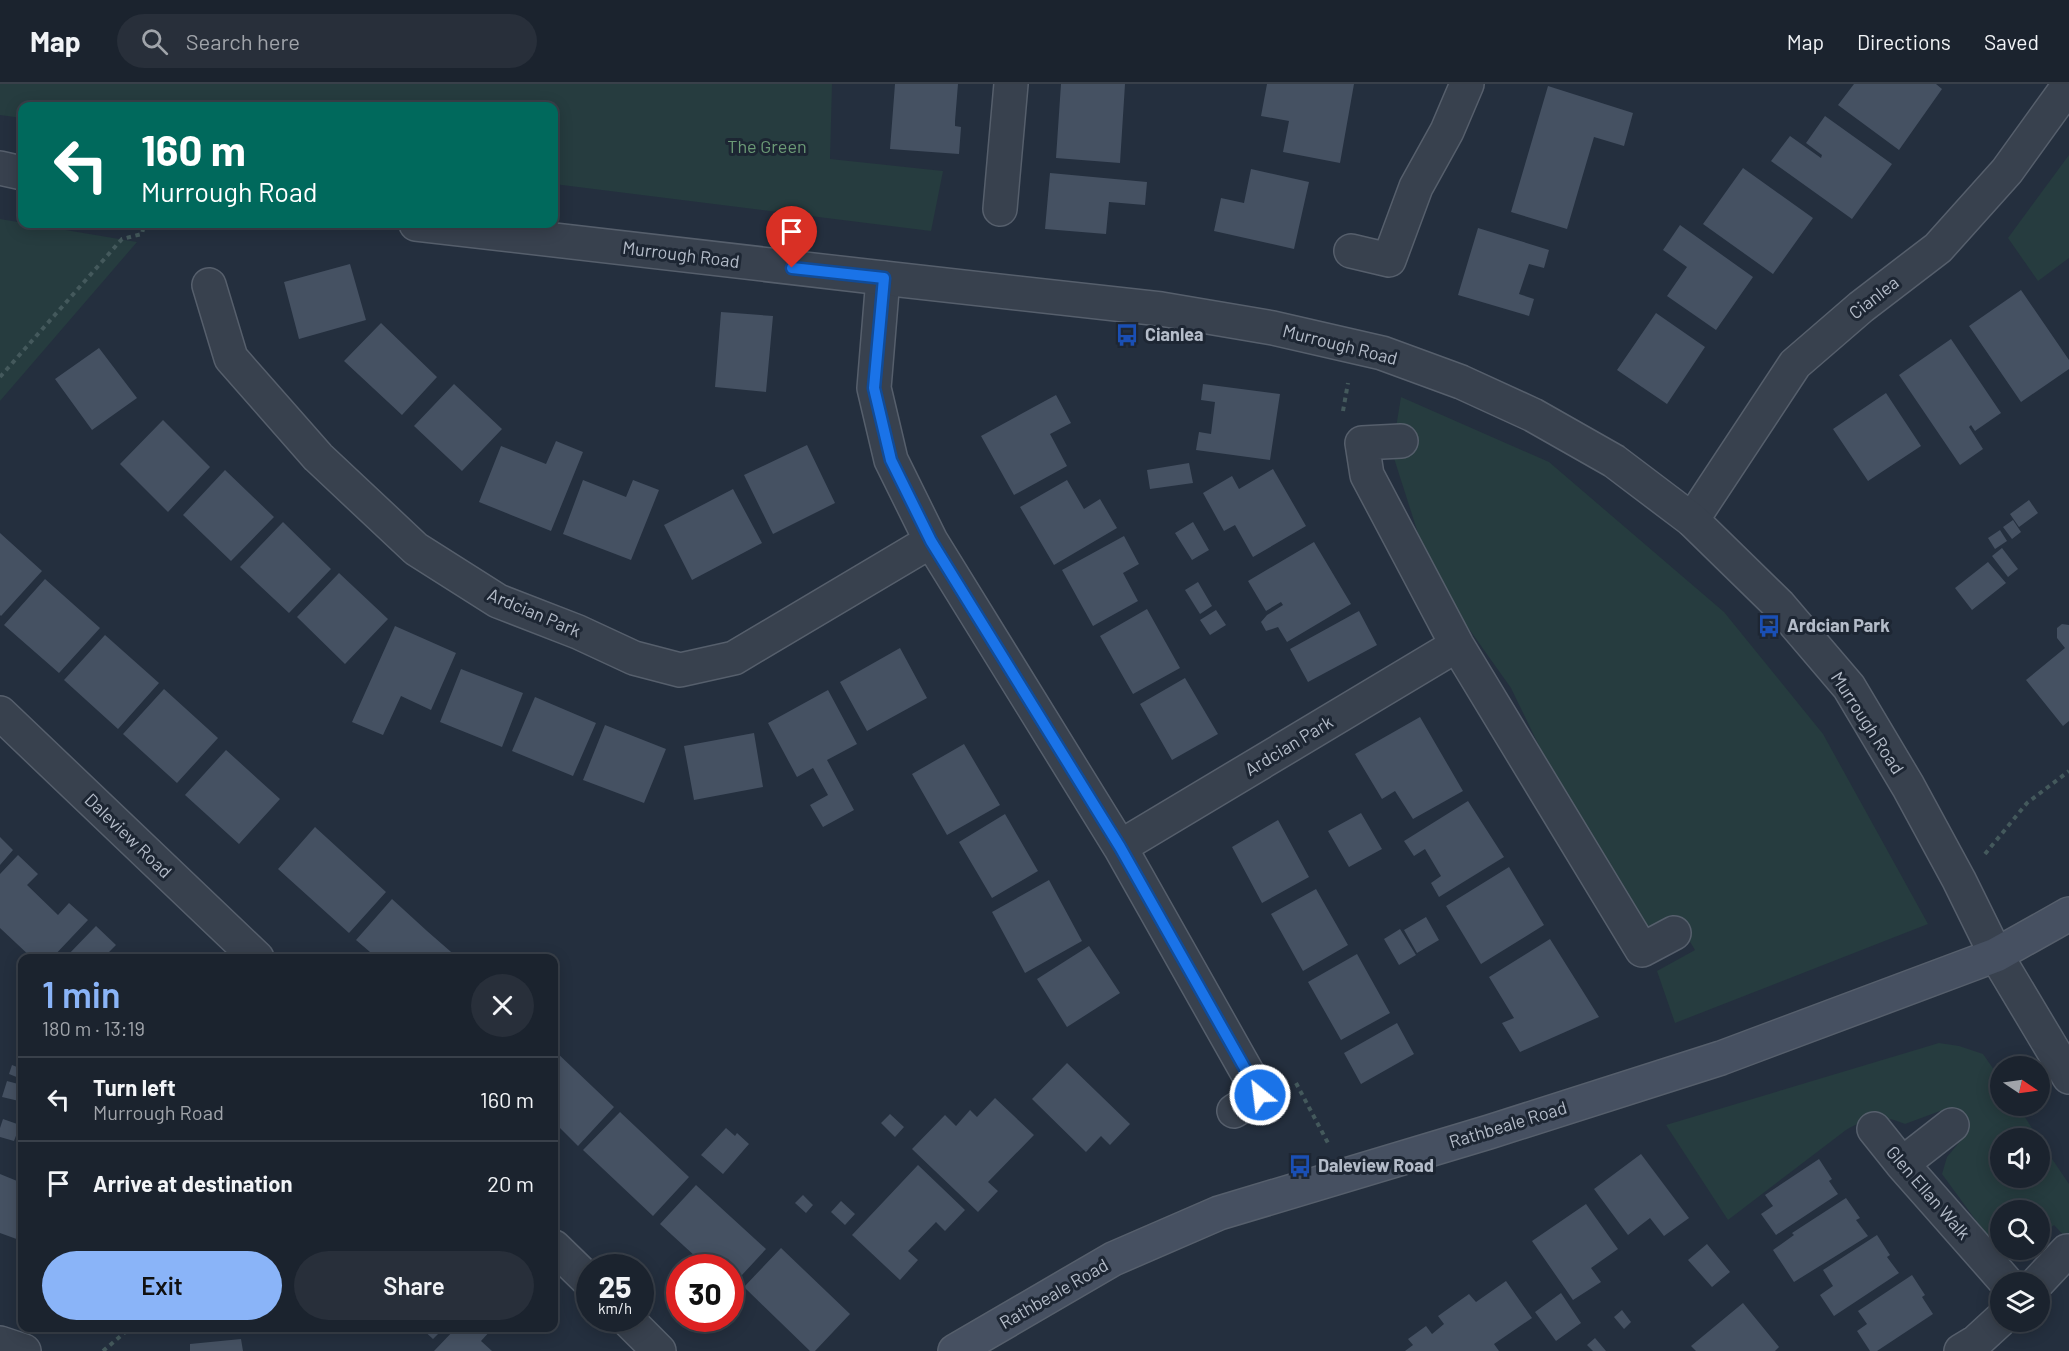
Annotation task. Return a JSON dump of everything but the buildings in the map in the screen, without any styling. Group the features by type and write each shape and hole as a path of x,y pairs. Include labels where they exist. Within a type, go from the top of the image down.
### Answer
{"main road":[{"name":"Rathbeale Road","path":"955,1351 1113,1259 1219,1213 1721,1058 1996,955 2069,914"}],"street":[{"path":"1000,209 1011,84"},
{"path":"1351,251 1389,260 1416,187 1447,131 1467,84"},
{"name":"Cianlea","path":"1692,520 1795,364 1861,307 1938,248 2007,171 2068,84"},
{"path":"0,168 18,172"},
{"name":"Murrough Road","path":"452,228 1161,309 1273,328 1382,353 1461,382 1533,415 1614,461 1692,520 1779,605 1849,687 1908,786 1959,880 1996,955 2069,1077"},
{"path":"884,278 874,388 891,460 931,541 1120,847 1260,1095 1234,1111"},
{"name":"Ardcian Park","path":"209,285 231,358 318,457 416,549 498,601 579,632 634,658 680,670 734,658 931,541"},
{"path":"1401,441 1362,443 1367,475 1457,645 1642,950 1674,933"},
{"name":"Ardcian Park","path":"1120,847 1457,645"},
{"name":"Daleview Road","path":"0,713 253,954"},
{"path":"1902,1164 1952,1125"},
{"name":"Glen Ellan Walk","path":"1874,1129 1997,1272"},
{"path":"558,1251 576,1268"},
{"path":"2047,1272 2067,1251"},
{"path":"1961,1351 1976,1342 1990,1329"},
{"path":"641,1332 660,1351"},
{"path":"0,1343 24,1351"}],"path":[{"path":"0,377 122,239 142,234 143,228"},
{"path":"1343,414 1353,346"},
{"path":"1959,880 1985,854 2027,803 2069,771"},
{"path":"1293,1077 1346,1175"},
{"path":"103,1351 125,1332"}],"green space":[{"name":"The Green","path":"0,84 832,84 830,159 943,171 931,231 558,184 558,102 18,102 18,117 0,115"},
{"path":"2069,155 2069,258 2038,281 2008,238"},
{"path":"0,219 18,222 18,228 54,228 137,242 0,401"},
{"path":"1401,397 1549,462 1724,612 1823,734 1928,924 1675,1023 1657,971 1695,950 1677,920 1646,937 1636,907 1558,785 1511,688 1432,577 1392,452"},
{"path":"1939,1043 1959,1046 1983,1054 1990,1064 1990,1116 2024,1116 2032,1128 1990,1128 1990,1188 2050,1188 2050,1156 2069,1184 2069,1241 2054,1225 2050,1228 2050,1200 1990,1200 1990,1240 1942,1174 1947,1157 1962,1139 1940,1111 1905,1124 1882,1118 1868,1120 1846,1130 1728,1220 1666,1125"}],"place":[{"name":"Cianlea","path":"1127,335"},
{"name":"Ardcian Park","path":"1769,626"},
{"name":"Daleview Road","path":"1300,1166"}],"route":[{"path":"792,268 884,278 874,388 891,460 931,541 1120,847 1260,1095"}]}
